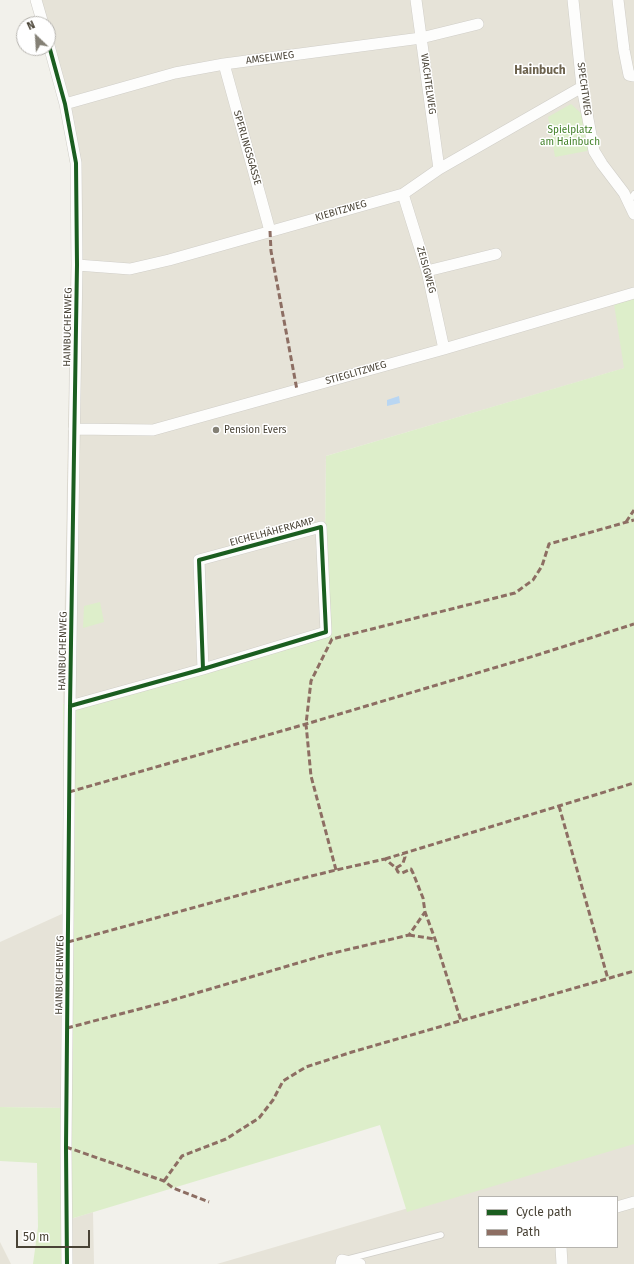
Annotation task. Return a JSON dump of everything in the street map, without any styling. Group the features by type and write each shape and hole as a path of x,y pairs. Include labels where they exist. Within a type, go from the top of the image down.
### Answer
{"street":[{"path":"36,0 41,16"},
{"name":"WACHTELWEG","path":"416,0 439,169"},
{"name":"SPECHTWEG","path":"573,0 582,87 594,151 624,194 631,198 634,214"},
{"path":"618,0 624,50 632,75"},
{"name":"AMSELWEG","path":"65,104 175,72 224,64 421,38 478,24"},
{"name":"HAINBUCHENWEG","path":"52,56 65,104 76,163 77,265 70,706 66,1147 67,1264"},
{"name":"SPERLINGSGASSE","path":"224,64 270,231"},
{"name":"KIEBITZWEG","path":"77,265 130,268 169,260 402,194 439,169 582,87"},
{"name":"ZEISIGWEG","path":"402,194 427,271 444,349"},
{"path":"427,271 496,254"},
{"name":"STIEGLITZWEG","path":"74,429 153,430 444,349 634,293"},
{"name":"EICHELHÄHERKAMP","path":"70,706 203,669 326,632 321,527 199,560 203,669"},
{"path":"618,1207 634,1202"},
{"path":"561,1248 562,1264"},
{"path":"341,1262 360,1264"}],"lane":[{"path":"341,1262 441,1235"}],"shaded area":[{"path":"31,0 634,0 634,298 615,304 625,368 326,456 324,631 63,704 71,263 70,163 50,56 56,56 56,16 42,16"},
{"path":"64,913 64,1108 0,1107 0,942"},
{"path":"634,1142 634,1264 217,1264"},
{"path":"93,1212 94,1264 62,1264 67,1220"},
{"path":"0,1242 11,1264 0,1264"}],"green space":[{"name":"Spielplatz am Hainbuch","path":"571,104 582,114 590,145 587,151 555,157 548,117"},
{"path":"634,298 634,1144 407,1212 380,1125 67,1220 62,1264 33,1264 38,1227 37,1163 0,1161 0,1107 64,1108 67,1195 63,704 324,631 326,456 624,368 614,304"},
{"path":"100,602 104,622 83,628 84,606"}],"water":[{"path":"399,396 400,403 387,406 387,400"}],"marked path":[{"path":"270,231 271,251 297,390"},
{"path":"626,522 634,510"},
{"path":"336,870 311,776 306,724 311,681 332,639 515,593 533,580 542,566 549,544 634,520"},
{"path":"69,792 306,724 534,656 634,624"},
{"path":"385,859 634,783"},
{"path":"559,806 608,979"},
{"path":"68,942 336,870 385,859 396,868 403,863 405,857 402,854"},
{"path":"396,868 398,872 402,873 411,869 413,873 423,898 425,912 461,1021"},
{"path":"67,1028 166,1002 325,955 409,935 425,912"},
{"path":"409,935 435,939"},
{"path":"164,1181 182,1156 226,1139 259,1118 273,1100 283,1081 306,1067 352,1052 634,971"},
{"path":"66,1147 164,1181 173,1188 209,1202"}],"cycle path":[{"path":"52,56 65,104 76,163 77,265 70,706 66,1147 67,1264"},
{"path":"70,706 203,669 326,632 321,527 199,560 203,669"}],"place":[{"name":"Pension Evers","path":"216,430"}],"district":[{"name":"Hainbuch","path":"540,71"}]}
